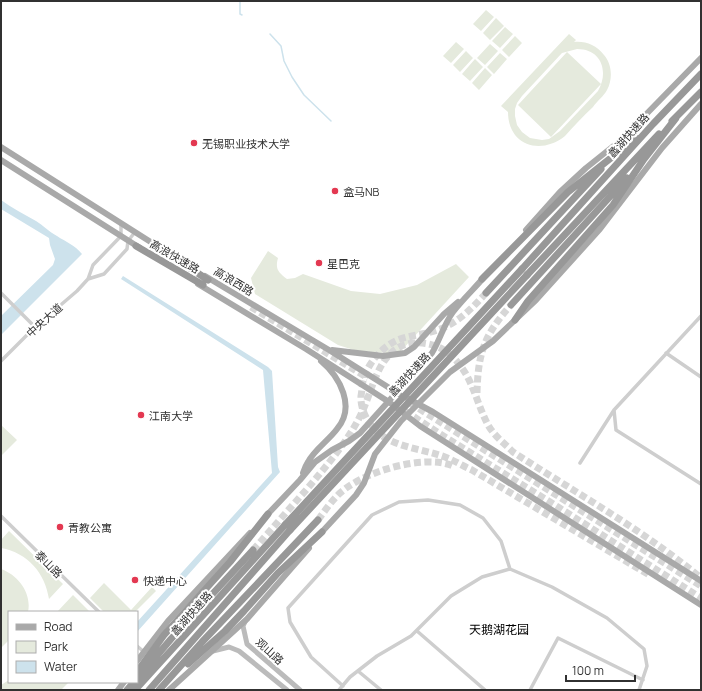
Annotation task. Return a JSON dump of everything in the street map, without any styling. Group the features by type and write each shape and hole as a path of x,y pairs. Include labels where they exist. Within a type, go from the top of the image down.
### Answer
{"highway":[{"name":"蠡湖快速路","path":"149,690 290,530 524,272 653,124 701,74"},
{"name":"蠡湖快速路","path":"135,690 285,525 524,272 701,92"},
{"path":"512,305 649,152 676,118"},
{"path":"482,279 568,192 592,171 619,152 653,124"},
{"path":"486,293 589,181 619,152"},
{"path":"515,320 528,301 613,205 649,152"},
{"name":"高浪快速路","path":"136,246 205,283 154,244"},
{"path":"138,671 164,635 230,562 268,514"},
{"path":"167,687 202,642 318,520"},
{"path":"159,690 167,687 225,631 278,573 322,532"},
{"path":"138,678 171,639 253,550"}],"main road":[{"path":"138,660 168,621 300,480 315,462 360,433 389,402 432,353 439,342 444,327 453,312 560,192 586,168 621,140 701,58"},
{"path":"167,687 212,651 247,619 356,495 364,483 375,454 407,415 450,372 493,341 536,300 600,230 662,148 701,104"},
{"name":"高浪西路","path":"1,147 154,244 417,405 433,412 701,581"},
{"name":"高浪西路","path":"1,160 136,246 306,349 389,402 420,426 701,605"},
{"path":"329,350 383,356 405,353 414,347 444,314 475,287"},
{"path":"300,480 308,461 338,429 343,420 346,405 340,384 323,364 306,349"},
{"name":"观山路","path":"247,619 243,626 247,644 300,690"},
{"name":"观山路","path":"212,651 229,647 239,651 287,690"}],"street":[{"path":"88,279 93,265 121,236 121,223"},
{"path":"88,279 104,274 127,249 128,241 135,232"},
{"name":"中央大道","path":"1,361 35,327 77,291 88,279"},
{"path":"1,293 35,327"},
{"path":"580,463 614,410 701,316"},
{"path":"666,353 701,377"},
{"path":"614,410 616,430 701,484"},
{"path":"343,686 311,657 290,622 288,608 372,515 398,502 428,500 460,505 483,518 501,542 510,569"},
{"name":"泰山路","path":"1,516 98,611"},
{"path":"339,690 358,670 377,656 417,631 450,596 482,577 510,569 552,587 607,618 644,648 648,666 639,690"},
{"path":"417,631 485,690"},
{"path":"530,690 558,638 643,680"},
{"path":"138,647 144,652"},
{"path":"358,670 381,690"}],"green space":[{"path":"486,10 494,17 481,31 473,24"},
{"path":"496,18 504,26 490,40 483,33"},
{"path":"505,27 513,34 500,48 492,41"},
{"path":"569,34 576,40 574,42 583,42 594,46 604,55 609,63 611,76 606,92 565,136 555,142 536,146 527,144 519,139 513,132 509,123 508,112 501,106","holes":["577,49 586,50 598,57 603,69 603,76 598,91 560,131 549,139 542,140 530,138 522,132 517,125 515,116 517,103 562,53"]},
{"path":"515,36 522,43 509,57 502,50"},
{"path":"456,42 464,49 451,63 443,56"},
{"path":"490,44 498,51 485,65 477,58"},
{"path":"466,51 473,58 460,72 453,65"},
{"path":"567,52 601,84 551,137 518,105"},
{"path":"500,53 507,59 494,74 487,67"},
{"path":"475,59 483,67 470,81 462,74"},
{"path":"485,68 492,75 479,90 472,83"},
{"path":"268,251 278,258 277,268 287,279 295,278 303,274 351,291 380,294 417,285 456,264 469,277 401,351 387,353 357,351 338,345 255,294 251,278"},
{"path":"1,425 17,440 1,456"},
{"path":"9,531 63,584 49,599 44,581 34,566 19,554 1,548 1,540"},
{"path":"1,569 18,580 26,592 29,605 28,611 8,611 8,641 1,648"},
{"path":"104,583 131,610 152,587 156,591 136,611 103,611 90,598"},
{"path":"73,595 89,611 58,611"},
{"path":"8,681 8,683 68,683 61,690 1,690 1,685"}],"water":[{"path":"1,200 39,223 51,233 73,246 82,254 1,335 1,316 53,265 55,259 49,238 1,209"},
{"path":"123,276 268,367 272,371 278,467 280,472 138,631 138,621 272,473 263,370 121,279"}],"waterway":[{"path":"240,1 240,14 242,15"},
{"path":"270,34 281,46 284,61 292,77 304,95 331,121"}],"tunnel":[{"path":"486,293 478,302 453,323 436,331 400,339 382,350 368,368 363,383 361,402 366,418 377,432 388,439 402,445 443,456 472,470 651,576"},
{"path":"477,393 479,367 484,345 494,326 511,305"},
{"path":"251,307 368,378"},
{"path":"253,550 331,461 352,431 358,421 384,361 396,349 402,346 422,343 435,346 447,352 462,368 472,385 489,427 495,435 513,452 633,528 679,560 701,578"},
{"path":"410,403 701,586"},
{"path":"405,411 701,598"},
{"path":"318,520 334,499 347,488 375,473 409,464 426,462 441,463 453,466"}],"place":[{"name":"无锡职业技术大学","path":"194,143"},
{"name":"盒马NB","path":"335,191"},
{"name":"星巴克","path":"319,263"},
{"name":"江南大学","path":"141,415"},
{"name":"青教公寓","path":"60,527"},
{"name":"快递中心","path":"135,580"}],"district":[{"name":"天鹅湖花园","path":"499,629"}]}
